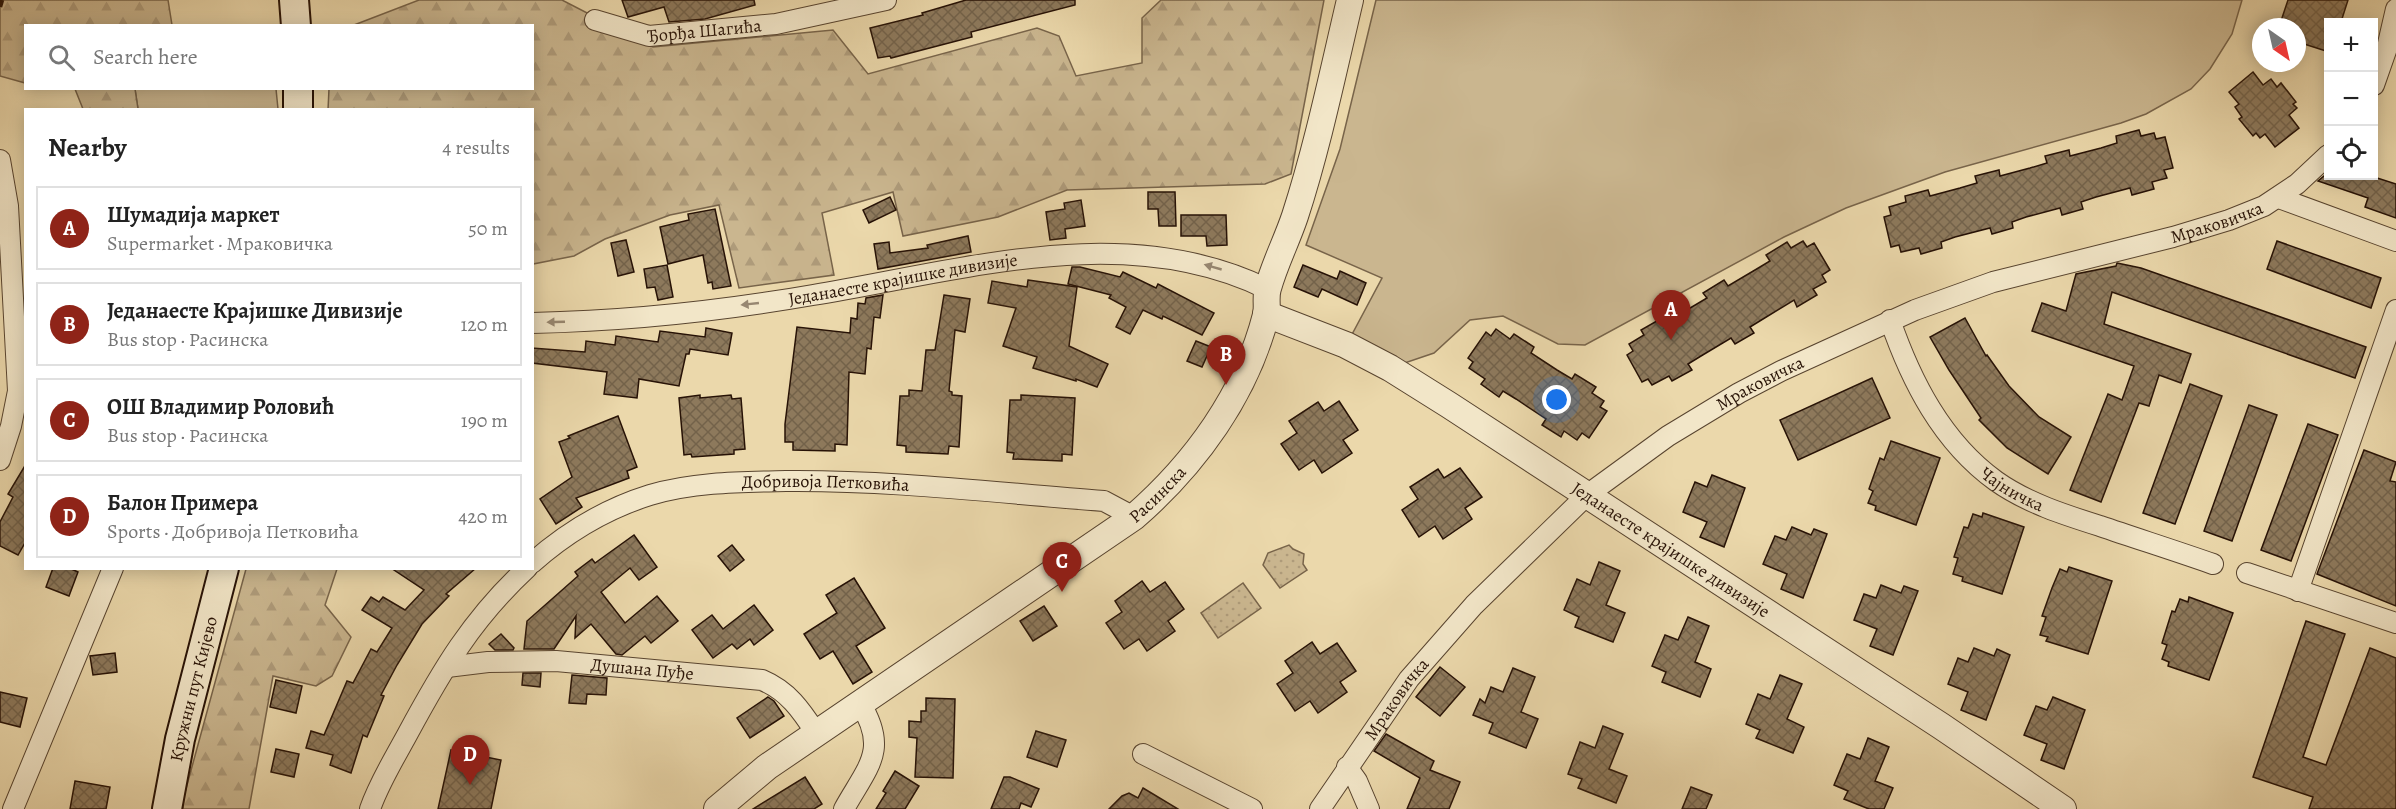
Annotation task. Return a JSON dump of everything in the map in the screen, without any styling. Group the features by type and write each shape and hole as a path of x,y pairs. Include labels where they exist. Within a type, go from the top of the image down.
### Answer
{"main road":[{"path":"294,0 296,24"},
{"path":"298,90 298,108"},
{"name":"Кружни пут Кијево","path":"167,809 180,739 223,570"}],"street":[{"name":"Ђорђа Шагића","path":"595,20 649,36 776,24 886,0"},
{"name":"Расинска","path":"717,809 767,767 1134,517 1177,476 1211,433 1245,372 1266,314 1267,289 1295,216 1350,0"},
{"path":"2378,72 2396,9"},
{"name":"Мраковичка","path":"1320,809 1395,698 1432,651 1474,605 1587,495 1668,436 1739,393 1890,320 1993,282 2113,253 2229,220 2279,198 2324,159"},
{"path":"0,160 8,206 18,391 11,426 0,460"},
{"path":"2279,198 2396,241"},
{"name":"Једанаесте крајишке дивизије","path":"534,323 638,317 775,302 984,263 1089,255 1136,255 1185,260 1216,268 1267,289"},
{"path":"2298,591 2396,310"},
{"name":"Једанаесте крајишке дивизије","path":"1266,314 1332,339 1390,368 1941,726 2063,809"},
{"name":"Чајничка","path":"1890,320 1911,373 1942,428 1980,469 1998,483 2030,501 2062,514 2213,564"},
{"name":"Добривоја Петковића","path":"534,561 569,534 620,506 651,495 711,484 835,481 1104,501 1134,517"},
{"path":"13,809 112,570"},
{"path":"370,809 383,779 425,702 465,636 483,613 525,570"},
{"path":"2247,573 2396,623"},
{"name":"Душана Пуђе","path":"447,667 488,662 556,662 762,680 788,695 816,733"},
{"path":"844,809 871,762 875,750 873,726 860,703"},
{"path":"1143,754 1252,809"},
{"path":"1347,767 1357,781 1369,809"}],"green space":[{"path":"0,0 168,0 172,24 24,24 24,83 0,76"},
{"path":"419,0 562,0 653,47 833,30 868,74 1037,28 1059,36 1076,76 1142,63 1142,18 1161,0 1324,0 1291,174 1265,184 1067,190 998,217 903,236 893,192 822,213 834,275 739,288 719,205 670,215 605,239 574,256 534,264 534,108 328,108 329,90 534,90 534,24 357,24"},
{"path":"1376,0 2242,0 2232,34 2210,69 2191,89 2146,114 1945,172 1846,208 1784,237 1585,345 1558,344 1503,316 1470,320 1434,353 1390,368 1349,340 1382,278 1306,245 1340,149"},
{"path":"75,90 135,90 138,108 83,108"},
{"path":"135,90 276,90 278,108 138,108"},
{"path":"1289,545 1304,554 1303,564 1307,570 1280,588 1263,565 1268,553"},
{"path":"246,570 337,570 325,605 351,637 332,676 316,686 273,676 249,809 183,809 184,796"},
{"path":"1243,583 1261,608 1218,638 1201,613"}],"building":[{"path":"622,0 754,0 755,5 705,19 669,22 664,7 628,17"},
{"path":"966,0 1075,0 1075,5 971,32 972,37 891,58 890,56 878,58 870,28 923,15 922,13"},
{"path":"2288,0 2348,0 2342,18 2324,18 2324,50 2306,45 2306,18 2282,18"},
{"path":"2253,72 2263,85 2271,79 2277,87 2281,83 2296,102 2293,104 2297,108 2289,115 2299,128 2275,147 2265,134 2260,138 2256,133 2253,136 2239,119 2242,117 2235,107 2239,104 2229,92"},
{"path":"2139,130 2141,136 2154,133 2156,139 2165,137 2173,168 2164,170 2167,178 2152,182 2154,189 2132,195 2130,188 2096,197 2081,202 2083,209 2062,215 2060,208 2026,217 2012,222 2013,228 1992,234 1990,228 1955,237 1941,242 1942,248 1921,254 1919,248 1901,252 1899,245 1891,247 1884,217 1891,215 1889,207 1906,202 1905,196 1928,190 1930,196 1960,188 1977,183 1975,176 1999,170 2000,176 2030,168 2047,163 2045,156 2069,150 2070,156 2101,148 2117,143 2116,136"},
{"path":"2324,176 2324,180 2378,178 2396,184 2396,218 2365,207 2368,198 2318,181"},
{"path":"1148,192 1175,192 1176,226 1159,226 1158,209 1148,209"},
{"path":"890,197 896,210 869,223 863,210"},
{"path":"1081,200 1085,226 1065,229 1066,238 1050,240 1046,212 1065,209 1064,203"},
{"path":"715,209 731,286 713,289 712,282 708,283 703,255 668,264 660,227 689,220 688,214"},
{"path":"1181,215 1226,215 1227,245 1207,246 1206,236 1181,236"},
{"path":"968,236 971,252 878,269 874,244 889,242 890,253 928,248 927,245"},
{"path":"626,240 634,272 618,276 611,243"},
{"path":"1803,241 1807,247 1814,243 1830,270 1822,275 1826,282 1813,289 1817,295 1797,307 1794,300 1750,327 1754,333 1735,344 1731,338 1688,364 1692,370 1672,381 1669,376 1652,385 1648,379 1642,382 1627,355 1633,351 1629,344 1644,335 1641,330 1662,318 1665,323 1707,298 1703,293 1724,280 1728,286 1770,261 1766,255 1787,242 1791,248"},
{"path":"2277,241 2381,278 2371,308 2267,269"},
{"path":"2117,263 2141,268 2366,347 2355,378 2112,292 2104,324 2191,354 2181,383 2159,375 2149,406 2139,403 2101,502 2070,490 2108,394 2122,400 2134,366 2032,331 2042,303 2066,311 2076,274 2116,266"},
{"path":"667,265 673,297 658,300 655,287 647,288 644,269"},
{"path":"1303,265 1337,279 1340,271 1366,283 1357,305 1322,289 1318,297 1294,287"},
{"path":"1072,267 1120,277 1123,272 1156,288 1158,284 1214,313 1202,335 1163,316 1162,319 1143,310 1130,334 1116,327 1126,307 1109,298 1111,295 1068,284"},
{"path":"1028,280 1077,287 1069,346 1108,364 1097,387 1033,368 1037,357 1003,346 1016,308 988,303 992,281 1027,287"},
{"path":"883,295 880,318 874,317 871,349 867,348 865,374 849,372 847,445 835,444 835,451 793,450 793,442 785,442 785,424 797,327 850,333 851,318 857,319 858,303 865,304 866,298"},
{"path":"944,295 970,299 965,332 955,330 949,391 952,395 962,396 959,447 949,446 948,454 906,452 906,446 897,445 900,396 909,396 909,390 922,391 926,350 935,350"},
{"path":"1965,318 1986,356 2009,386 2039,417 2071,437 2048,474 2007,448 1979,420 1981,418 1930,337"},
{"path":"706,328 732,333 728,355 690,349 689,354 686,354 679,386 639,379 637,398 604,394 607,372 534,363 534,348 585,352 586,341 615,345 616,336 658,342 660,331 705,337"},
{"path":"1496,329 1510,339 1514,334 1534,347 1531,353 1572,379 1575,374 1596,387 1592,393 1604,401 1600,407 1607,411 1589,438 1582,433 1577,440 1564,431 1561,437 1542,425 1546,419 1516,399 1503,391 1499,397 1481,384 1485,379 1469,368 1473,362 1468,358 1486,332 1491,336"},
{"path":"1196,341 1211,347 1202,367 1187,361"},
{"path":"1872,378 1890,418 1798,460 1780,420"},
{"path":"2190,384 2222,396 2175,524 2143,513"},
{"path":"700,395 700,398 731,395 732,399 741,398 745,449 734,450 734,454 692,457 691,454 684,455 679,398"},
{"path":"1021,395 1075,398 1072,455 1062,454 1062,461 1013,459 1014,453 1007,452 1010,400 1021,400"},
{"path":"1339,401 1358,430 1343,440 1352,453 1322,473 1314,460 1299,470 1281,444 1297,433 1289,421 1318,402 1324,411"},
{"path":"2249,405 2277,415 2232,541 2204,531"},
{"path":"618,416 637,467 627,471 629,478 576,498 582,507 556,524 540,499 572,477 559,442 570,438 568,436"},
{"path":"2308,424 2338,435 2291,561 2261,550"},
{"path":"1891,441 1940,458 1916,525 1875,510 1876,506 1868,503 1873,491 1869,489 1880,458 1884,460"},
{"path":"2364,450 2396,462 2390,481 2396,482 2396,606 2317,574"},
{"path":"24,467 24,544 18,555 0,546 0,522 13,497 8,494"},
{"path":"1460,468 1482,497 1465,508 1472,519 1443,539 1435,526 1419,537 1402,510 1418,499 1410,487 1438,469 1444,478"},
{"path":"1712,475 1745,488 1724,547 1700,537 1707,522 1683,512 1695,482 1707,487"},
{"path":"1983,513 2024,527 2002,594 1962,581 1963,577 1953,574 1958,558 1954,557 1964,527 1968,528 1973,514 1982,517"},
{"path":"1792,527 1811,535 1814,529 1827,534 1803,598 1781,589 1787,574 1763,564 1775,536 1786,540"},
{"path":"634,535 657,567 639,580 630,568 601,592 625,623 657,596 678,621 651,643 645,636 622,655 616,654 591,624 575,638 576,616 554,649 524,649 527,621 578,576 575,572 592,559 595,563"},
{"path":"732,545 744,560 730,571 718,556"},
{"path":"1599,562 1620,571 1606,605 1625,613 1613,642 1575,627 1579,617 1564,610 1577,579 1590,585"},
{"path":"2069,567 2112,581 2088,654 2046,641 2048,637 2040,635 2046,617 2042,616 2060,569 2067,572"},
{"path":"52,570 78,572 69,596 46,587"},
{"path":"394,570 474,570 446,594 449,596 422,624 397,665 381,695 384,696 367,737 363,735 351,773 330,765 333,755 306,748 311,731 324,735 347,681 353,683 371,649 377,652 392,628 362,610 371,597 379,602 383,597 405,610 424,590"},
{"path":"854,578 885,628 856,646 872,672 853,684 833,651 820,659 804,634 837,613 826,595"},
{"path":"1142,581 1150,592 1165,582 1184,609 1168,621 1175,631 1147,651 1139,639 1124,649 1106,623 1122,612 1115,601"},
{"path":"1881,585 1901,593 1904,586 1918,591 1893,655 1870,646 1877,629 1854,620 1864,594 1876,598"},
{"path":"2189,597 2233,613 2209,680 2168,666 2169,662 2162,659 2167,645 2162,643 2172,611 2175,612 2180,599 2188,602"},
{"path":"754,605 773,630 754,645 750,639 737,649 732,644 713,658 692,630 712,615 723,629"},
{"path":"1044,606 1057,626 1033,641 1020,621"},
{"path":"1688,617 1709,626 1695,662 1711,669 1700,697 1662,682 1666,672 1652,666 1665,635 1678,640"},
{"path":"2306,621 2345,634 2303,757 2326,765 2370,648 2396,658 2396,809 2309,809 2313,797 2253,777"},
{"path":"501,634 514,648 513,650 495,650 489,644"},
{"path":"1312,642 1320,654 1337,643 1356,671 1340,682 1347,692 1318,713 1310,701 1295,711 1277,684 1293,673 1285,661"},
{"path":"1974,648 1994,656 1997,649 2010,655 1986,720 1961,710 1968,692 1948,684 1958,658 1968,662"},
{"path":"115,653 117,672 93,675 90,656"},
{"path":"1440,667 1465,687 1440,716 1416,697"},
{"path":"1513,668 1535,677 1521,712 1538,719 1526,748 1489,733 1493,723 1473,715 1480,699 1485,703 1491,687 1503,692"},
{"path":"523,673 541,673 540,687 522,685"},
{"path":"572,675 607,678 606,695 587,694 586,704 569,703"},
{"path":"1780,675 1802,684 1787,719 1804,727 1793,753 1756,738 1760,730 1746,724 1758,694 1770,699"},
{"path":"276,680 302,686 296,713 270,707"},
{"path":"0,692 27,698 20,727 0,722"},
{"path":"768,697 774,701 784,716 750,738 737,718"},
{"path":"2053,697 2085,710 2064,769 2041,760 2047,744 2024,735 2036,706 2047,710"},
{"path":"926,698 955,699 953,778 915,777 917,738 909,737 909,721 921,722 921,711 926,711"},
{"path":"1603,726 1623,734 1609,769 1627,776 1616,803 1578,788 1582,779 1568,774 1580,742 1595,748"},
{"path":"1036,731 1066,740 1057,767 1027,757"},
{"path":"1386,734 1434,761 1430,770 1460,782 1449,809 1407,809 1420,778 1374,751"},
{"path":"1868,738 1889,747 1875,781 1893,788 1884,809 1869,809 1844,799 1848,791 1834,785 1847,754 1860,759"},
{"path":"276,749 299,754 294,777 271,772"},
{"path":"451,750 501,760 491,809 438,809"},
{"path":"895,771 919,786 905,809 876,809 886,793 883,791"},
{"path":"805,777 822,804 814,809 753,809"},
{"path":"1004,777 1010,777 1039,789 1031,807 1021,803 1019,809 991,809"},
{"path":"75,781 110,787 106,809 70,809"},
{"path":"1691,787 1712,795 1706,809 1682,809"},
{"path":"1143,788 1178,809 1109,809 1122,796 1129,793 1138,798"}],"railway":[{"path":"0,7 2,0"}],"place":[{"name":"Шумадија маркет","path":"1671,340"},
{"name":"Једанаесте Крајишке Дивизије","path":"1226,385"},
{"name":"ОШ Владимир Роловић","path":"1062,592"},
{"name":"Балон Примера","path":"470,785"}]}
